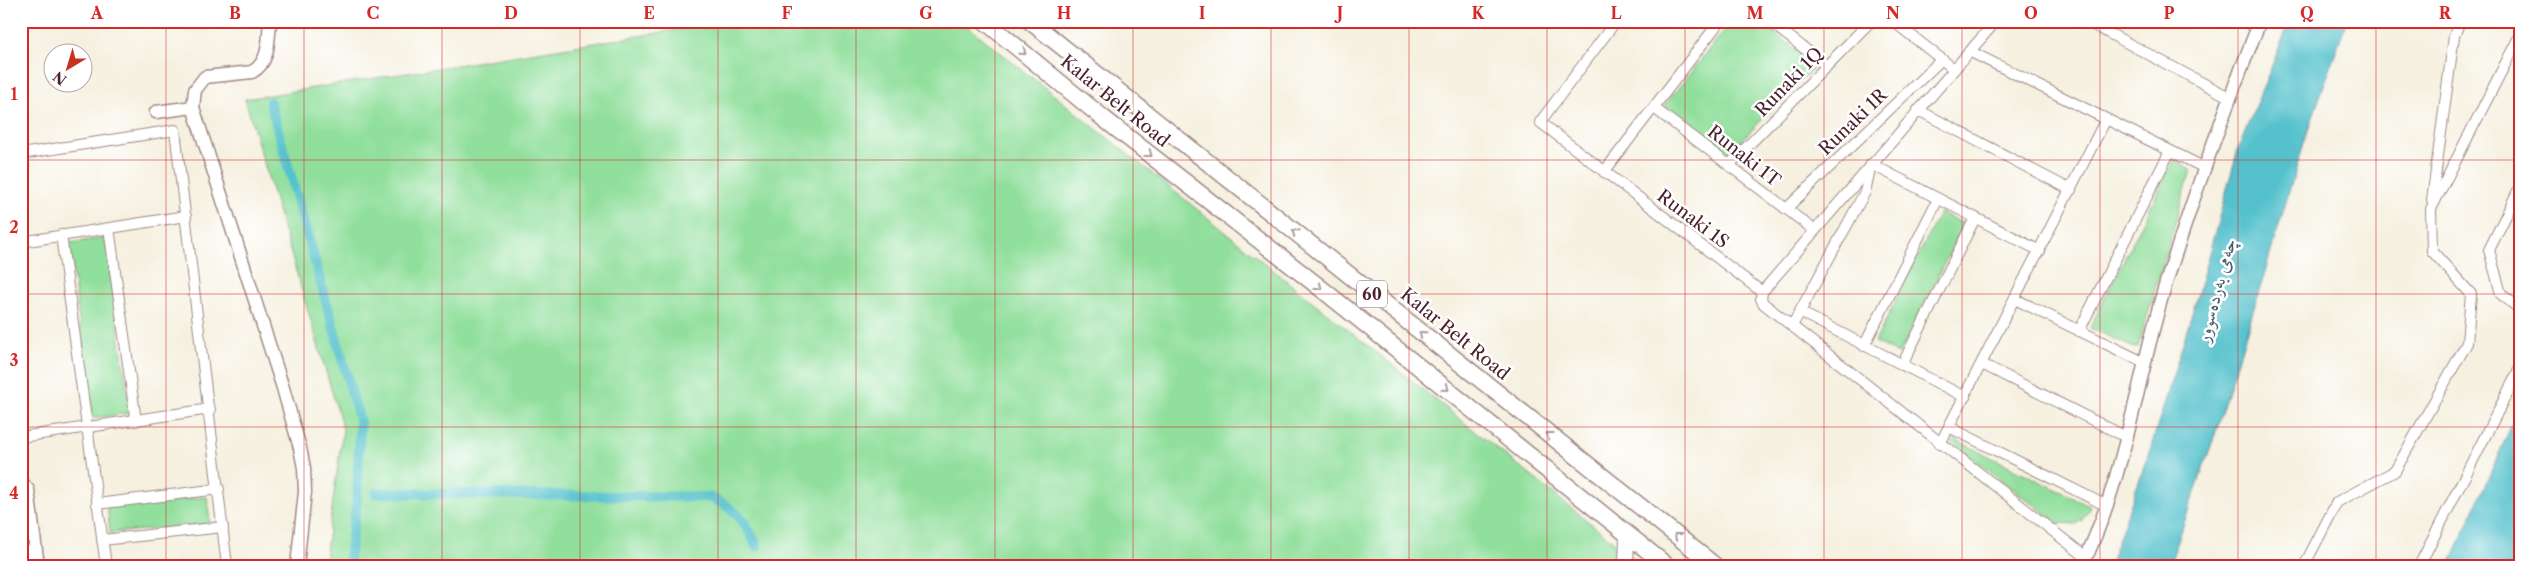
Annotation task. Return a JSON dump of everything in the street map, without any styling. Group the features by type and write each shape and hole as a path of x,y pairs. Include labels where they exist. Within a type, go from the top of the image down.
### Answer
{"highway":[{"name":"Kalar Belt Road","path":"985,21 1103,118 1220,209 1667,566"},
{"name":"Kalar Belt Road","path":"1030,21 1715,566"},
{"path":"1220,209 1229,207 1234,202 1238,186"}],"main road":[{"path":"1626,566 1627,534"}],"street":[{"path":"270,21 266,54 262,64 252,72 205,77 195,90 193,107 283,388 303,462 305,492 297,566"},
{"name":"Runaki 1S","path":"1616,21 1540,122 1762,292"},
{"path":"1604,172 1720,21"},
{"path":"1768,21 1827,66"},
{"name":"Runaki 1Q","path":"1730,165 1871,21"},
{"path":"1893,21 1954,69"},
{"path":"1996,21 1814,230 1762,292 1761,299 1764,304 2084,561 2107,506 2165,287 2229,97 2258,24 2245,21"},
{"path":"2086,21 2229,97"},
{"path":"2304,566 2337,502 2395,471 2467,343 2471,294 2432,251 2431,209 2454,36 2460,21"},
{"path":"2431,209 2521,32"},
{"path":"1969,51 2205,168"},
{"name":"Runaki 1R","path":"1786,209 1942,59"},
{"path":"156,112 193,107"},
{"name":"Runaki 1T","path":"1654,108 1814,230"},
{"path":"1918,110 2071,190"},
{"path":"1940,444 2106,119"},
{"path":"21,154 175,130 210,409 227,566"},
{"path":"2079,331 2170,151"},
{"path":"1871,164 2040,251"},
{"path":"1792,326 1865,192 1871,164"},
{"path":"2521,186 2489,250 2501,294 2521,310"},
{"path":"1864,346 1938,199"},
{"path":"21,242 186,216"},
{"path":"1902,365 1975,218"},
{"path":"109,228 136,421"},
{"path":"61,235 106,566"},
{"path":"2015,299 2145,363"},
{"path":"1800,312 1964,397"},
{"path":"1982,364 2126,437"},
{"path":"2419,566 2521,366"},
{"path":"21,437 210,409"},
{"path":"1949,427 2107,506"},
{"path":"21,481 28,490 38,562"},
{"path":"97,504 219,489"},
{"path":"21,533 32,521"},
{"path":"102,540 223,527"},
{"path":"21,548 26,549 38,562"}],"green space":[{"path":"699,21 961,21 1644,566 324,566 343,429 245,99 694,27"},
{"path":"1732,21 1759,21 1816,65 1727,155 1664,106"},
{"path":"2174,160 2191,170 2138,347 2134,348 2090,328"},
{"path":"1940,212 1964,224 1899,354 1875,342"},
{"path":"106,238 130,413 92,418 69,243"},
{"path":"1954,439 2090,506 2082,520 2075,524 2058,523 1952,443"},
{"path":"207,497 210,524 110,533 107,506"}],"water":[{"name":"چەمی بەردەسوور","path":"2290,21 2347,21 2307,133 2219,423 2169,566 2109,566 2151,447 2194,307 2238,149"},
{"path":"2521,404 2521,566 2449,566"}],"waterway":[{"path":"270,102 360,422 357,499 348,566"},
{"path":"376,493 709,497 733,510 748,528 757,546"}]}
